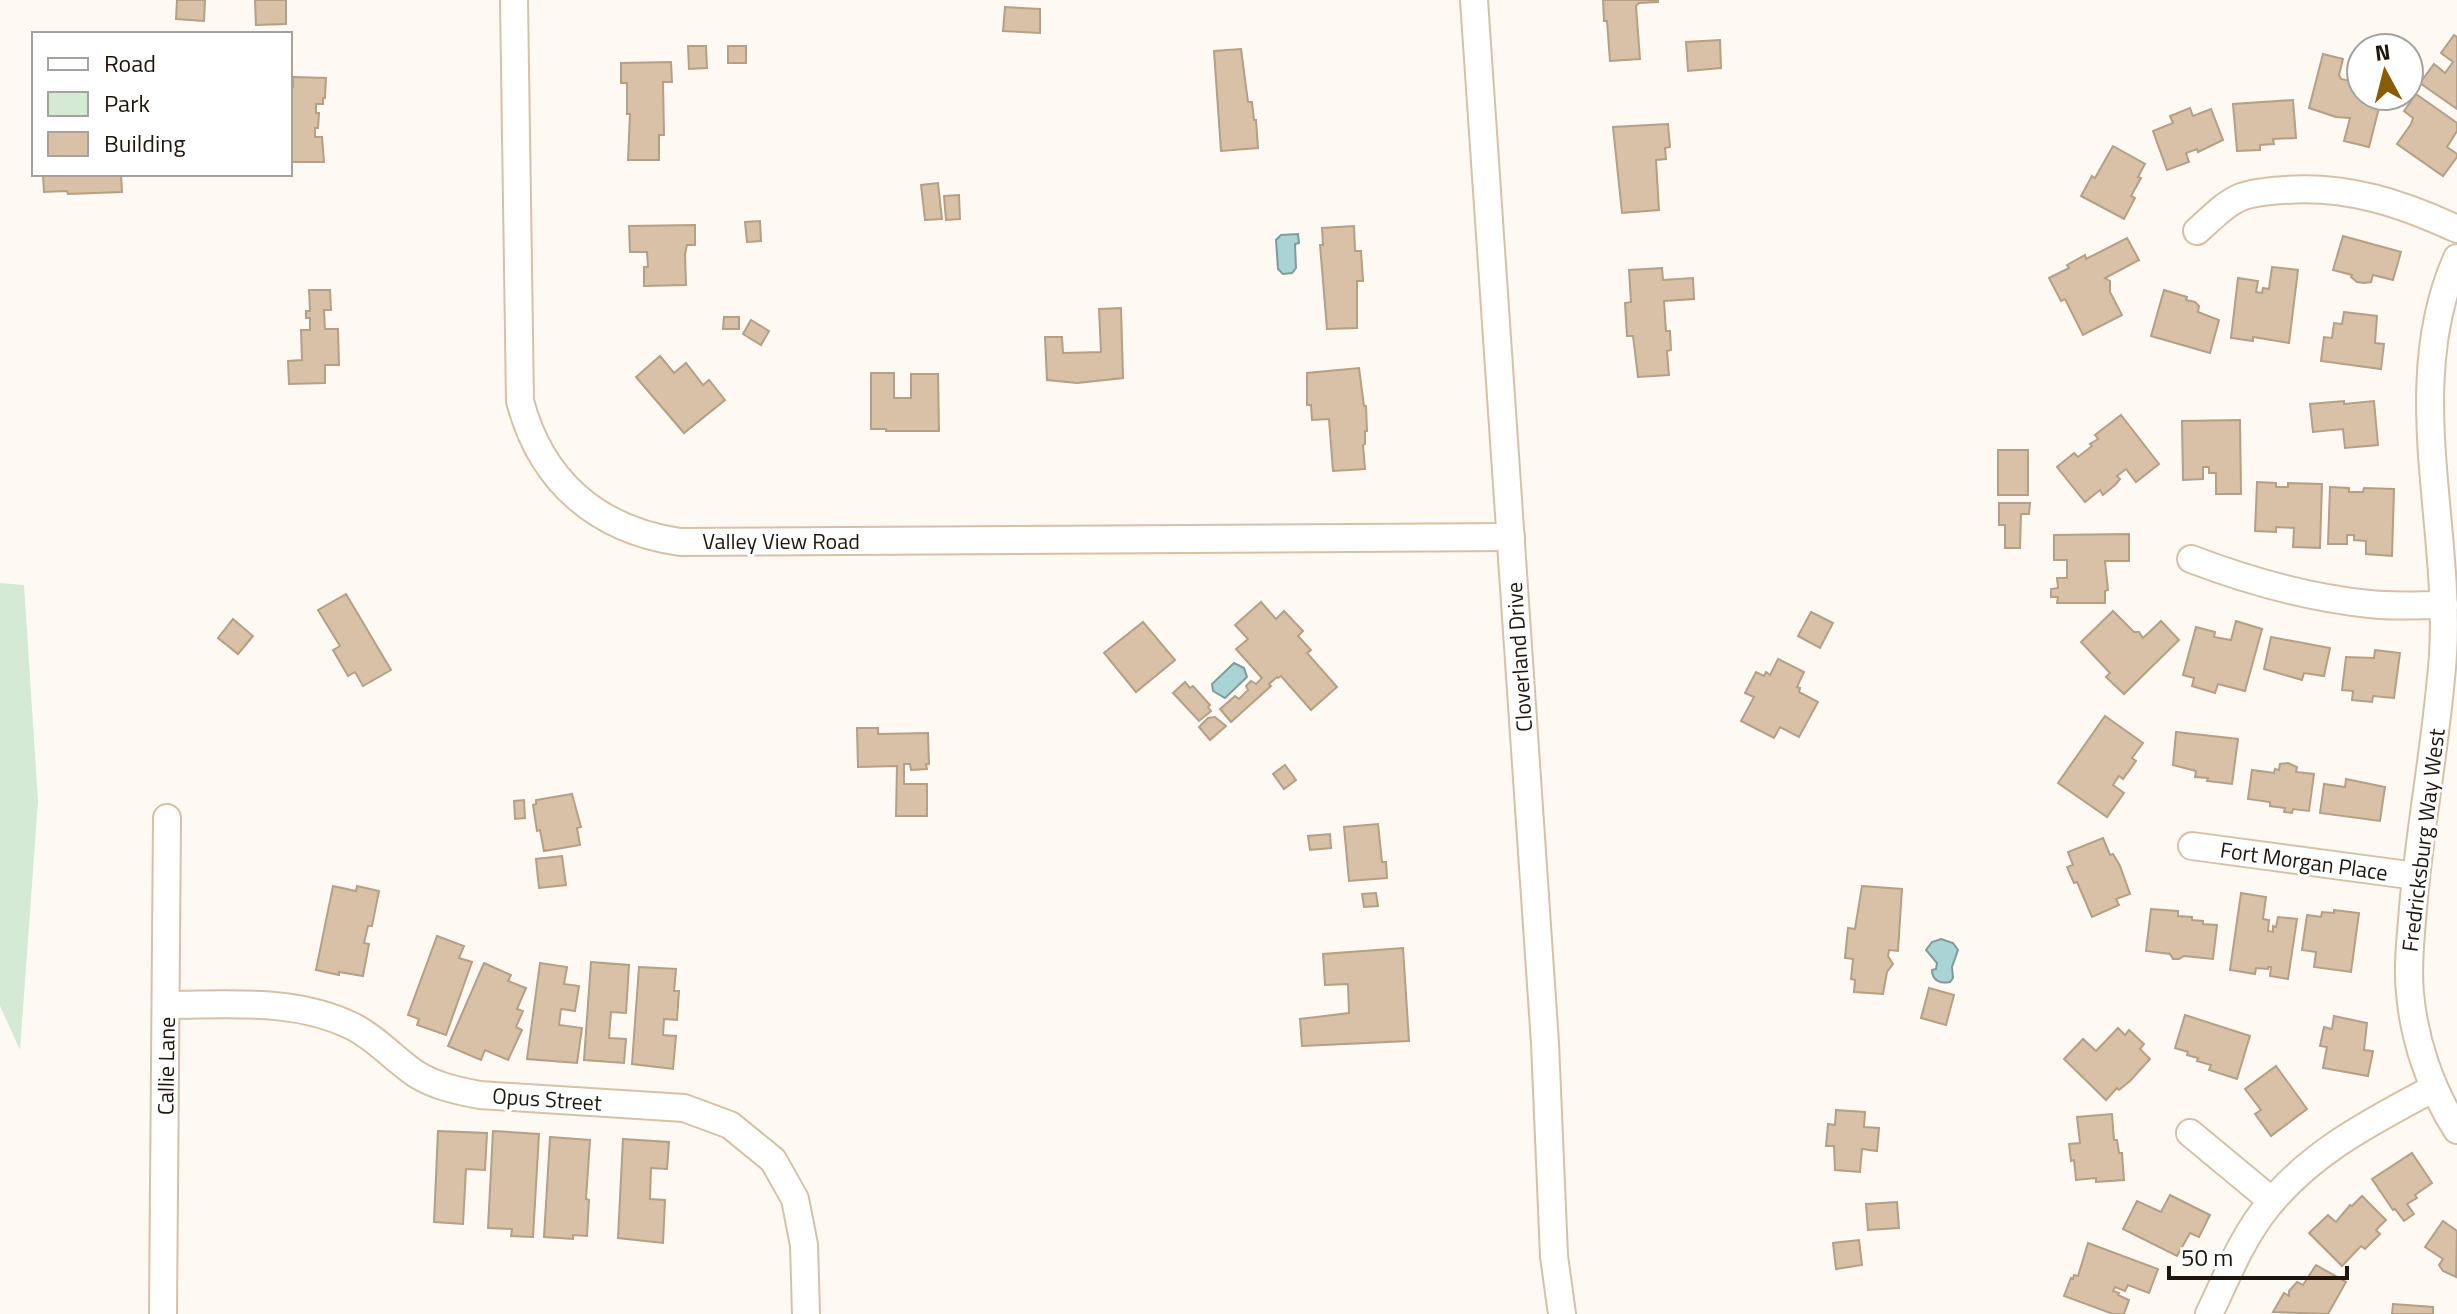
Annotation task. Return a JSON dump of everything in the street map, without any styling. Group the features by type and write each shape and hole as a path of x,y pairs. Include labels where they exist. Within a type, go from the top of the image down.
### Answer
{"street":[{"name":"Valley View Road","path":"514,0 520,401 532,437 550,468 576,497 612,522 646,535 680,542 1511,537"},
{"name":"Cloverland Drive","path":"1474,0 1545,1043 1554,1256 1562,1314"},
{"path":"2197,231 2221,209 2242,197 2268,191 2309,189 2382,199 2419,211 2457,229"},
{"name":"Fredricksburg Way West","path":"2457,258 2438,319 2430,389 2444,605 2440,696 2416,876 2409,965 2410,995 2418,1036 2434,1088 2457,1130"},
{"path":"2191,559 2253,582 2310,595 2371,604 2444,605"},
{"name":"Callie Lane","path":"163,1314 167,818"},
{"name":"Fort Morgan Place","path":"2192,846 2416,876"},
{"name":"Opus Street","path":"166,1005 296,1007 357,1029 417,1074 457,1091 684,1108 730,1125 773,1160 795,1199 804,1245 806,1314"},
{"path":"2209,1314 2247,1237 2272,1201 2299,1173 2342,1139 2434,1088"},
{"path":"2190,1133 2272,1201"},
{"path":"1549,1314 1554,1256"}],"green space":[{"path":"0,583 24,585 38,801 20,1050 0,1006"}],"water":[{"path":"1298,234 1299,243 1295,244 1296,268 1292,273 1283,274 1278,269 1276,240 1281,235"},
{"path":"1234,663 1244,668 1247,677 1225,698 1213,691 1212,684"},
{"path":"1941,939 1953,943 1958,950 1950,982 1935,979 1932,970 1936,969 1937,963 1926,950 1932,942"}],"building":[{"path":"177,0 205,0 204,21 176,19"},
{"path":"255,0 286,0 286,24 256,25"},
{"path":"1603,0 1658,0 1636,6 1640,59 1610,61"},
{"path":"1005,7 1040,9 1040,33 1003,31"},
{"path":"2454,35 2457,37 2457,109 2425,87 2425,76 2434,64 2445,73 2453,62 2441,53"},
{"path":"1720,40 1721,68 1688,71 1686,42"},
{"path":"688,46 706,46 707,68 689,69"},
{"path":"728,46 746,46 746,63 728,63"},
{"path":"1241,49 1248,102 1252,102 1256,120 1258,148 1221,151 1214,51"},
{"path":"2323,54 2343,59 2339,75 2345,80 2345,112 2378,112 2369,147 2344,141 2350,118 2309,108"},
{"path":"671,62 672,82 663,82 664,135 659,135 659,160 628,160 630,114 627,114 627,83 621,83 621,63"},
{"path":"293,77 326,78 323,104 316,104 316,113 319,113 318,128 315,128 315,137 322,137 324,162 292,162"},
{"path":"2293,100 2296,138 2273,139 2274,144 2260,145 2260,150 2237,151 2233,104"},
{"path":"2425,100 2457,123 2457,131 2447,147 2457,157 2443,176 2397,144 2413,118 2405,112 2425,112"},
{"path":"2190,108 2193,116 2211,109 2223,140 2198,152 2197,149 2186,153 2189,162 2167,170 2153,131 2173,123 2170,116"},
{"path":"1668,124 1670,147 1665,148 1666,159 1656,160 1659,210 1622,213 1613,127"},
{"path":"2113,146 2145,164 2131,196 2135,198 2124,219 2081,196"},
{"path":"43,176 121,176 122,192 44,192"},
{"path":"938,183 942,219 925,220 921,185"},
{"path":"959,195 960,219 946,220 944,196"},
{"path":"760,221 761,241 747,242 745,222"},
{"path":"695,225 695,245 687,245 685,254 686,285 644,286 647,252 630,252 629,226"},
{"path":"1354,226 1355,251 1361,251 1363,281 1357,281 1357,328 1327,329 1320,245 1323,245 1322,228"},
{"path":"2343,236 2401,252 2393,280 2373,275 2371,282 2357,282 2352,275 2333,270"},
{"path":"2127,238 2139,260 2105,278 2110,281 2110,292 2122,315 2083,335 2065,299 2061,301 2049,278 2085,255 2086,259"},
{"path":"2272,267 2298,270 2289,343 2253,337 2253,341 2231,338 2238,278 2258,281 2256,292 2262,293 2263,288 2269,289"},
{"path":"1662,268 1663,280 1693,278 1694,299 1664,301 1666,331 1670,331 1671,350 1667,351 1669,375 1638,377 1633,336 1627,336 1625,303 1631,302 1629,270"},
{"path":"309,290 330,290 331,310 324,310 325,329 338,329 339,365 325,365 325,383 289,384 288,361 302,360 301,330 310,330 310,318 306,318 306,311 310,311"},
{"path":"2164,290 2187,297 2186,300 2199,306 2198,312 2219,320 2210,353 2151,336"},
{"path":"1121,308 1123,378 1077,383 1047,380 1045,337 1062,337 1063,353 1101,352 1099,309"},
{"path":"2344,312 2377,316 2375,343 2384,344 2381,369 2321,361 2324,337 2332,338 2334,323 2342,324"},
{"path":"724,317 739,317 739,329 723,329"},
{"path":"751,320 769,331 761,345 743,334"},
{"path":"660,356 674,373 686,363 703,385 709,380 725,400 684,433 636,377"},
{"path":"1359,368 1366,406 1365,469 1333,471 1329,419 1312,420 1311,405 1307,405 1307,373"},
{"path":"871,373 894,373 894,398 911,398 911,374 938,374 939,431 871,429"},
{"path":"2344,401 2344,404 2374,401 2378,445 2345,448 2343,429 2313,432 2310,404"},
{"path":"2121,415 2159,464 2136,482 2126,469 2103,495 2100,490 2085,502 2057,467 2074,453 2078,457 2092,446 2090,444 2098,439 2095,435"},
{"path":"2240,420 2241,494 2216,494 2216,473 2209,473 2209,467 2203,467 2203,479 2183,480 2182,421"},
{"path":"1998,450 2028,450 2028,495 1998,495"},
{"path":"2257,482 2276,483 2276,487 2288,487 2288,483 2322,484 2320,548 2293,547 2294,528 2276,527 2276,532 2255,531"},
{"path":"2330,487 2349,488 2349,492 2363,492 2364,488 2394,489 2392,556 2366,554 2366,541 2354,540 2354,535 2347,535 2347,544 2328,544"},
{"path":"1999,503 2030,503 2029,514 2021,514 2020,548 2005,548 2005,525 1999,525"},
{"path":"2129,534 2129,561 2105,561 2108,590 2105,591 2105,603 2057,603 2058,597 2051,597 2051,589 2058,588 2057,578 2067,578 2067,560 2054,560 2054,535"},
{"path":"346,594 391,670 363,686 355,672 348,676 333,650 340,646 318,610"},
{"path":"1261,602 1276,619 1284,611 1303,631 1298,636 1311,650 1307,653 1337,687 1311,710 1281,676 1277,677 1231,722 1220,709 1235,696 1239,699 1248,690 1246,686 1251,681 1256,684 1262,678 1236,649 1248,639 1235,625"},
{"path":"2113,611 2143,638 2161,621 2179,640 2124,694 2106,677 2110,673 2081,642"},
{"path":"1811,612 1833,623 1820,648 1798,636"},
{"path":"233,619 253,636 238,654 218,638"},
{"path":"2236,621 2262,629 2245,691 2218,684 2215,693 2192,686 2194,678 2183,675 2196,627 2215,632 2214,637 2231,640"},
{"path":"1143,622 1175,660 1136,692 1104,653"},
{"path":"2271,637 2330,648 2324,676 2304,673 2302,680 2264,669"},
{"path":"2375,650 2400,653 2394,698 2373,696 2372,702 2352,700 2353,691 2342,690 2346,657 2374,658"},
{"path":"1778,659 1804,672 1797,687 1800,688 1799,692 1818,702 1799,737 1780,727 1774,738 1741,721 1754,697 1745,693 1756,672 1770,675"},
{"path":"1185,682 1190,688 1193,686 1210,705 1211,711 1199,721 1173,693"},
{"path":"2105,716 2143,743 2132,758 2136,761 2123,779 2119,776 2113,785 2124,793 2107,817 2058,783"},
{"path":"1215,717 1226,726 1210,740 1199,727 1208,718"},
{"path":"857,728 878,728 878,734 928,733 927,769 911,770 910,764 904,764 904,784 927,784 927,816 896,816 897,766 858,767"},
{"path":"2176,732 2238,739 2232,784 2207,781 2208,778 2195,777 2196,771 2173,765"},
{"path":"2280,764 2297,767 2296,772 2314,774 2309,811 2293,809 2292,813 2284,812 2285,808 2270,806 2270,802 2248,799 2252,770 2274,773 2275,769 2279,770"},
{"path":"1285,765 1296,780 1284,789 1273,774"},
{"path":"2346,779 2385,787 2380,821 2320,813 2324,784 2345,787"},
{"path":"572,794 581,827 577,828 580,845 544,851 533,805 536,800"},
{"path":"524,800 525,818 515,819 514,801"},
{"path":"1378,824 1387,878 1349,881 1344,827"},
{"path":"1330,834 1331,848 1310,850 1308,836"},
{"path":"2103,838 2110,855 2113,854 2120,866 2130,894 2116,899 2119,905 2092,917 2067,867 2073,865 2068,852"},
{"path":"562,856 566,885 539,888 536,859"},
{"path":"333,886 356,891 357,886 379,891 372,926 368,926 364,943 369,944 363,976 316,970"},
{"path":"1862,886 1902,889 1898,951 1889,950 1888,956 1893,964 1887,972 1883,994 1854,992 1855,980 1851,979 1853,959 1845,958 1848,928 1855,929"},
{"path":"1376,893 1378,906 1364,907 1362,894"},
{"path":"2241,893 2266,897 2263,919 2269,920 2268,931 2273,932 2278,917 2297,919 2288,979 2270,976 2271,967 2256,968 2255,974 2230,970"},
{"path":"2151,909 2178,911 2178,916 2217,925 2213,959 2184,956 2173,959 2170,954 2146,951"},
{"path":"2334,910 2359,913 2351,972 2314,967 2316,952 2302,950 2307,915 2321,917 2322,912 2334,913"},
{"path":"437,936 464,946 459,958 472,962 446,1035 417,1025 419,1019 408,1015"},
{"path":"1403,948 1409,1041 1302,1046 1300,1019 1349,1013 1348,984 1325,985 1323,954"},
{"path":"591,962 629,965 626,1013 611,1012 609,1038 626,1039 624,1063 584,1060"},
{"path":"484,963 511,975 508,981 526,988 517,1009 523,1011 516,1027 522,1030 508,1060 485,1050 481,1060 448,1046"},
{"path":"540,963 567,967 564,984 579,986 575,1011 561,1009 559,1025 582,1028 577,1063 527,1059"},
{"path":"639,967 676,969 674,991 679,991 677,1020 664,1019 663,1035 676,1036 673,1069 632,1064"},
{"path":"1929,988 1954,995 1946,1025 1921,1018"},
{"path":"2185,1015 2250,1036 2237,1079 2209,1070 2211,1065 2175,1048"},
{"path":"2334,1016 2367,1023 2364,1050 2373,1051 2368,1076 2323,1068 2327,1047 2320,1046 2324,1027 2332,1029"},
{"path":"2118,1028 2125,1035 2129,1030 2144,1044 2140,1049 2150,1059 2130,1081 2119,1090 2117,1088 2106,1100 2064,1059 2083,1039 2096,1051"},
{"path":"2276,1066 2307,1109 2271,1136 2255,1114 2261,1110 2245,1089"},
{"path":"1836,1110 1865,1112 1864,1127 1879,1128 1877,1151 1862,1149 1860,1172 1835,1170 1834,1146 1826,1146 1828,1124 1835,1125"},
{"path":"2112,1114 2114,1140 2117,1140 2119,1153 2122,1153 2124,1180 2076,1180 2069,1144 2080,1143 2077,1117"},
{"path":"438,1131 487,1133 485,1170 466,1169 463,1224 434,1222"},
{"path":"493,1131 539,1134 533,1237 511,1236 512,1229 488,1228"},
{"path":"550,1137 590,1140 587,1236 573,1235 573,1239 544,1237"},
{"path":"623,1139 669,1142 667,1169 651,1168 650,1199 665,1200 663,1243 618,1238"},
{"path":"2412,1153 2432,1183 2407,1204 2414,1214 2404,1221 2372,1179"},
{"path":"2170,1195 2210,1215 2199,1237 2190,1233 2177,1256 2123,1229 2137,1201 2161,1212"},
{"path":"2362,1196 2386,1220 2376,1230 2380,1234 2365,1249 2361,1246 2342,1266 2309,1233 2328,1215 2336,1222"},
{"path":"1897,1202 1899,1228 1868,1230 1866,1204"},
{"path":"2443,1221 2457,1231 2456,1277 2443,1271 2439,1265 2443,1259 2425,1247"},
{"path":"1859,1240 1862,1265 1836,1269 1833,1243"},
{"path":"2088,1243 2158,1269 2149,1293 2128,1285 2125,1291 2115,1287 2113,1291 2129,1300 2124,1314 2113,1314 2064,1296 2071,1278 2078,1276"},
{"path":"2316,1265 2346,1282 2328,1314 2273,1312 2284,1293 2289,1296 2289,1291 2297,1282 2303,1285"},
{"path":"2393,1304 2433,1307 2433,1314 2392,1314"}]}
